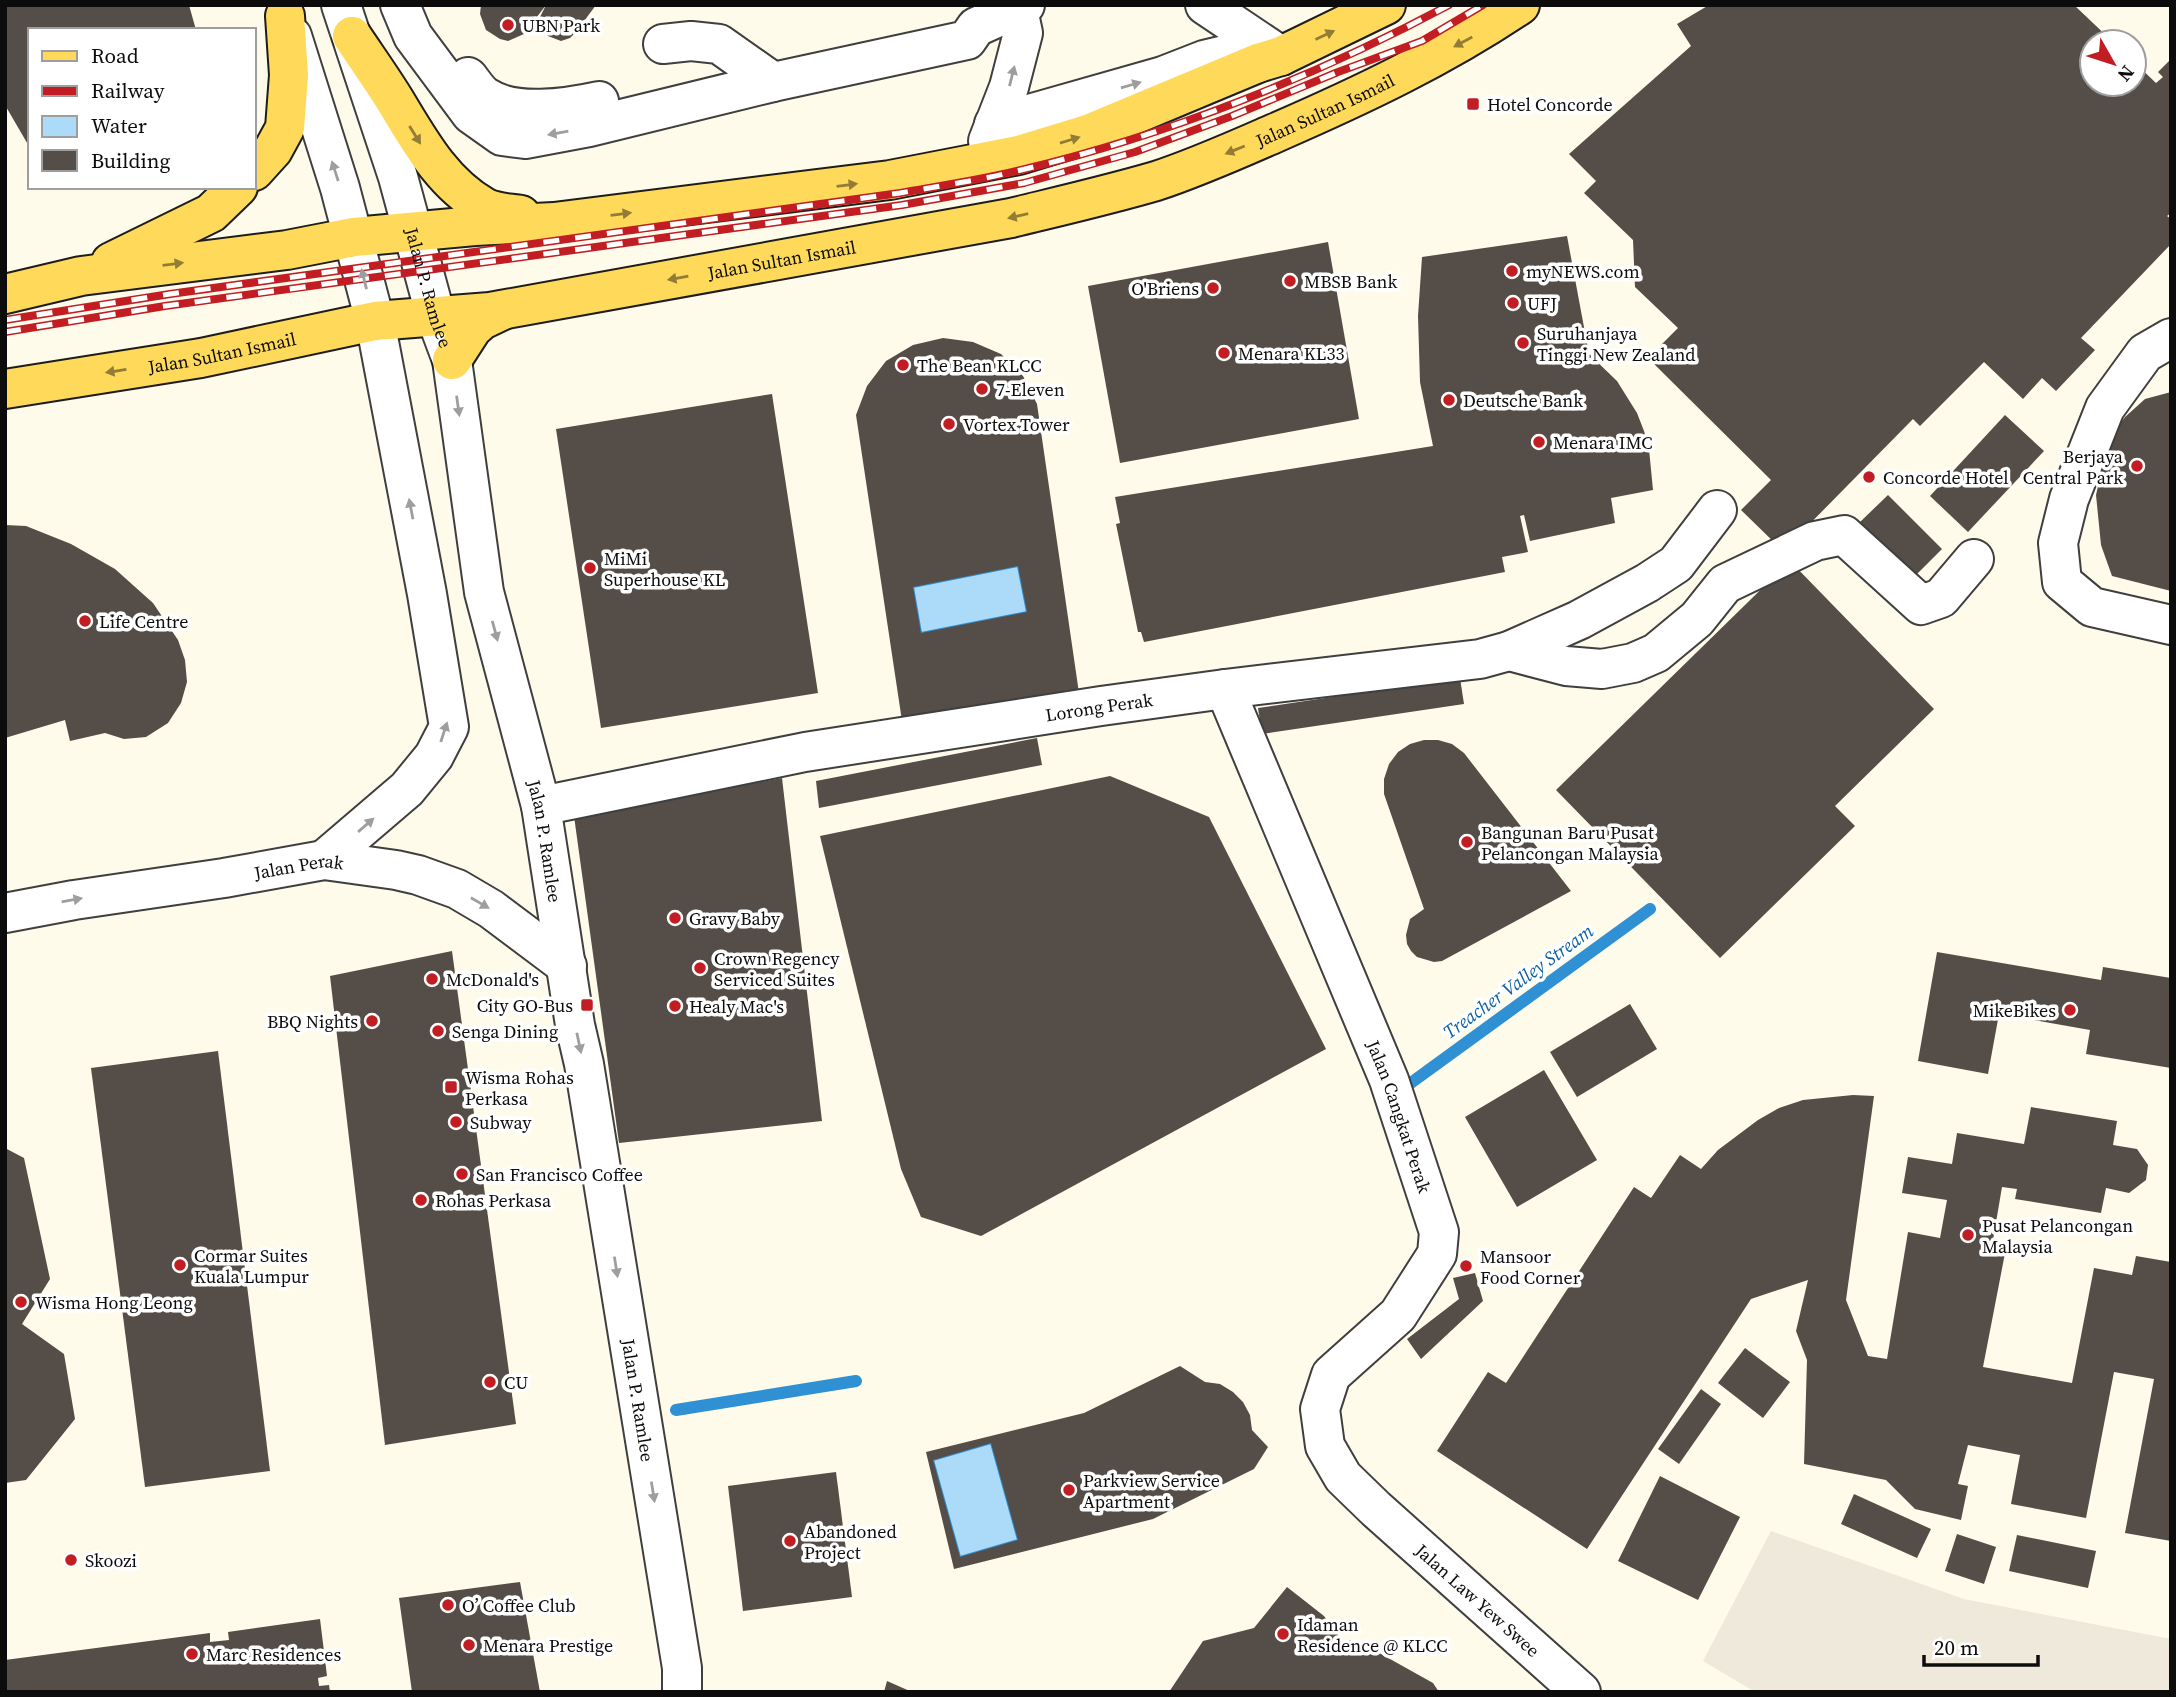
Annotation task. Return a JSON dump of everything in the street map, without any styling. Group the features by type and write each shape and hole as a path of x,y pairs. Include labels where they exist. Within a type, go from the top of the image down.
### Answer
{"main road":[{"path":"5,295 81,276 287,250 354,237 554,222 890,180 981,163 1019,155 1088,134 1270,59 1387,5"},
{"name":"Jalan Sultan Ismail","path":"5,389 201,358 375,321 503,310 1012,218 1158,180 1242,147 1354,99 1476,35 1520,5"},
{"path":"256,169 274,150 285,128 289,75 283,11"},
{"path":"347,21 414,135 450,180 486,209 554,222"},
{"path":"81,276 211,213 236,189"},
{"path":"452,360 472,329 482,320 503,310"}],"street":[{"path":"400,5 413,36 471,114 502,136 525,139 589,127 760,73 959,22 976,27 1020,6 1023,33 1009,87 981,163"},
{"path":"421,5 455,62 485,97 506,107 526,109 586,104 760,73"},
{"path":"1205,5 1270,59"},
{"path":"283,11 341,188 375,321 427,594 449,727 434,756 407,789 324,860"},
{"name":"Jalan P. Ramlee","path":"347,21 397,177 436,317 452,360 484,592 541,806 682,1668 682,1692"},
{"path":"663,44 691,41 719,44 760,73"},
{"path":"994,124 1163,76 1204,60 1229,54 1270,59"},
{"path":"2171,338 2144,353 2105,408 2069,499 2059,543 2063,582 2092,607 2171,625"},
{"name":"Lorong Perak","path":"541,806 806,752 1101,706 1480,659 1509,651 1579,620 1647,583 1676,564 1724,501 1725,584"},
{"path":"1509,651 1566,666 1602,669 1633,663 1656,653 1697,619 1725,584 1815,541 1844,535 1922,605 1941,598 1974,559"},
{"name":"Jalan Cangkat Perak","path":"1225,689 1389,1080 1439,1232 1437,1254 1398,1315 1331,1375 1320,1409 1325,1446 1343,1477 1376,1509"},
{"name":"Jalan Perak","path":"5,913 324,860 396,870 457,889 491,909 567,966"},
{"name":"Jalan Law Yew Swee","path":"1376,1509 1581,1692"}],"shaded area":[{"path":"1771,1531 1964,1599 2171,1639 2171,1692 1755,1692 1703,1661"}],"water":[{"path":"1018,566 1027,612 921,633 913,587"},
{"path":"991,1443 1018,1540 960,1557 933,1460"}],"building":[{"path":"5,5 189,5 195,28 28,28 28,145 5,105"},
{"name":"UBN Park","path":"481,5 546,5 524,34 508,41 486,30 480,14"},
{"path":"546,5 596,5 576,32 561,41 548,36 543,29 540,17"},
{"path":"1709,5 2074,5 2098,28 2078,28 2078,98 2148,98 2148,75 2156,83 2163,77 2158,72 2171,59 2171,213 2167,216 2171,219 2171,244 2081,338 2095,350 2056,391 2042,378 2023,399 1984,362 1920,426 1913,419 1783,551 1741,510 1771,480 1648,358 1678,328 1635,287 1633,240 1584,193 1596,181 1569,154 1691,46 1677,24"},
{"name":"Menara IMC","path":"1567,236 1589,354 1617,381 1637,413 1649,449 1653,490 1611,498 1615,523 1530,541 1524,515 1520,516 1528,552 1502,557 1505,572 1144,642 1141,632 1138,632 1116,524 1120,523 1115,497 1433,446 1420,382 1418,316 1422,257"},
{"name":"Menara KL33","path":"1328,242 1359,419 1120,463 1088,286"},
{"path":"943,338 973,342 1001,354 1023,376 1037,404 1079,693 902,721 856,415 867,386 886,361 913,345","holes":["1018,566 1027,612 921,633 913,587"]},
{"name":"Berjaya Central Park","path":"2171,392 2171,591 2112,576 2101,545 2096,495 2109,438 2125,417 2145,399"},
{"path":"772,394 818,693 601,728 556,429"},
{"path":"2005,415 2044,451 1968,532 1930,496"},
{"path":"1888,495 1942,549 1913,578 1859,523"},
{"name":"Life Centre","path":"5,525 26,526 71,544 115,569 153,603 178,640 185,660 187,682 181,703 168,723 146,737 124,739 105,733 70,741 65,720 5,738"},
{"path":"1790,561 1934,709 1835,806 1855,826 1720,958 1556,790"},
{"path":"1460,678 1464,704 1262,734 1258,708"},
{"path":"1037,738 1042,765 819,808 816,781"},
{"name":"Bangunan Baru Pusat Pelancongan Malaysia","path":"1424,740 1452,744 1464,753 1571,891 1442,961 1434,962 1417,957 1407,944 1410,919 1424,909 1384,794 1384,779 1389,764 1398,752 1410,744"},
{"path":"1110,776 1209,817 1326,1049 981,1236 921,1217 901,1169 820,836"},
{"name":"Crown Regency Serviced Suites","path":"782,778 822,1121 619,1143 574,816"},
{"name":"Rohas Perkasa","path":"452,951 516,1424 385,1445 330,976"},
{"path":"1937,952 2101,980 2103,967 2171,978 2171,1068 2086,1054 2090,1030 1999,1014 1988,1074 1918,1061"},
{"path":"1630,1004 1657,1049 1577,1097 1550,1052"},
{"name":"Cormar Suites Kuala Lumpur","path":"218,1051 270,1471 145,1487 91,1068"},
{"path":"1544,1070 1597,1160 1517,1207 1465,1117"},
{"path":"1853,1095 1874,1096 1846,1300 1868,1356 1887,1359 1908,1232 1940,1238 1947,1200 1902,1193 1908,1157 1952,1164 1957,1133 2024,1144 2031,1107 2117,1121 2113,1145 2137,1149 2148,1165 2146,1180 2129,1193 2106,1188 2101,1213 2015,1199 2017,1189 2002,1187 1992,1246 2006,1248 1983,1367 2072,1383 2094,1268 2132,1275 2136,1256 2171,1262 2171,1541 2125,1533 2154,1379 2114,1372 2086,1518 2011,1504 2020,1455 1968,1445 1958,1484 1968,1486 1961,1520 1915,1509 1886,1480 1804,1464 1807,1360 1796,1331 1808,1280 1751,1299 1587,1549 1437,1451 1488,1372 1506,1383 1634,1187 1651,1198 1680,1155 1701,1169 1718,1150 1779,1108 1803,1100"},
{"name":"Wisma Hong Leong","path":"5,1148 24,1158 50,1279 22,1324 64,1354 75,1419 26,1480 5,1483"},
{"path":"1475,1273 1483,1301 1421,1359 1407,1339 1459,1299 1453,1278"},
{"path":"1745,1348 1790,1382 1763,1418 1718,1383"},
{"path":"1180,1366 1205,1382 1220,1384 1233,1392 1250,1415 1252,1430 1268,1447 1254,1469 1153,1519 954,1569 926,1452 1084,1413","holes":["991,1443 1018,1540 960,1557 933,1460"]},
{"path":"1701,1389 1721,1404 1679,1464 1658,1449"},
{"name":"Abandoned Project","path":"836,1472 852,1597 743,1611 728,1486"},
{"path":"1660,1476 1740,1517 1698,1600 1618,1561"},
{"path":"1854,1494 1931,1529 1917,1558 1841,1524"},
{"path":"1957,1534 1996,1547 1984,1584 1945,1571"},
{"path":"2017,1535 2096,1551 2088,1588 2009,1571"},
{"name":"Menara Prestige","path":"520,1582 540,1692 412,1692 399,1598"},
{"name":"Idaman Residence @ KLCC","path":"1287,1587 1324,1616 1343,1641 1356,1640 1433,1683 1439,1692 1169,1692 1203,1641 1254,1628"},
{"name":"Marc Residences","path":"320,1619 327,1676 318,1678 319,1686 329,1685 330,1692 5,1692 5,1660 210,1633 210,1642 229,1640 228,1632"},
{"path":"887,1681 912,1692 884,1692"}],"waterway":[{"name":"Treacher Valley Stream","path":"1408,1085 1650,909"},
{"name":"Treacher Valley Stream","path":"676,1410 856,1381"}],"railway":[{"path":"5,320 170,294 900,193 1006,174 1131,139 1240,101 1347,56 1449,5"},
{"path":"5,332 165,306 902,205 1024,183 1135,152 1232,116 1422,41 1483,5"}],"place":[{"name":"UBN Park","path":"508,25"},
{"name":"Hotel Concorde","path":"1473,104"},
{"name":"myNEWS.com","path":"1512,271"},
{"name":"MBSB Bank","path":"1290,281"},
{"name":"O'Briens","path":"1213,288"},
{"name":"UFJ","path":"1513,303"},
{"name":"Suruhanjaya Tinggi New Zealand","path":"1523,343"},
{"name":"Menara KL33","path":"1224,353"},
{"name":"The Bean KLCC","path":"903,365"},
{"name":"7-Eleven","path":"982,389"},
{"name":"Deutsche Bank","path":"1449,400"},
{"name":"Vortex Tower","path":"949,424"},
{"name":"Menara IMC","path":"1539,442"},
{"name":"Berjaya Central Park","path":"2137,466"},
{"name":"Concorde Hotel","path":"1869,477"},
{"name":"MiMi Superhouse KL","path":"590,568"},
{"name":"Life Centre","path":"85,621"},
{"name":"Bangunan Baru Pusat Pelancongan Malaysia","path":"1467,842"},
{"name":"Gravy Baby","path":"675,918"},
{"name":"Crown Regency Serviced Suites","path":"700,968"},
{"name":"McDonald's","path":"432,979"},
{"name":"City GO-Bus","path":"587,1005"},
{"name":"Healy Mac's","path":"675,1006"},
{"name":"MikeBikes","path":"2070,1010"},
{"name":"BBQ Nights","path":"372,1021"},
{"name":"Senga Dining","path":"438,1031"},
{"name":"Wisma Rohas Perkasa","path":"451,1087"},
{"name":"Subway","path":"456,1122"},
{"name":"San Francisco Coffee","path":"462,1174"},
{"name":"Rohas Perkasa","path":"421,1200"},
{"name":"Pusat Pelancongan Malaysia","path":"1968,1235"},
{"name":"Cormar Suites Kuala Lumpur","path":"180,1265"},
{"name":"Mansoor Food Corner","path":"1466,1266"},
{"name":"Wisma Hong Leong","path":"21,1302"},
{"name":"CU","path":"490,1382"},
{"name":"Parkview Service Apartment","path":"1069,1490"},
{"name":"Abandoned Project","path":"790,1541"},
{"name":"Skoozi","path":"71,1560"},
{"name":"O’ Coffee Club","path":"448,1605"},
{"name":"Idaman Residence @ KLCC","path":"1283,1634"},
{"name":"Menara Prestige","path":"469,1645"},
{"name":"Marc Residences","path":"192,1654"}]}
